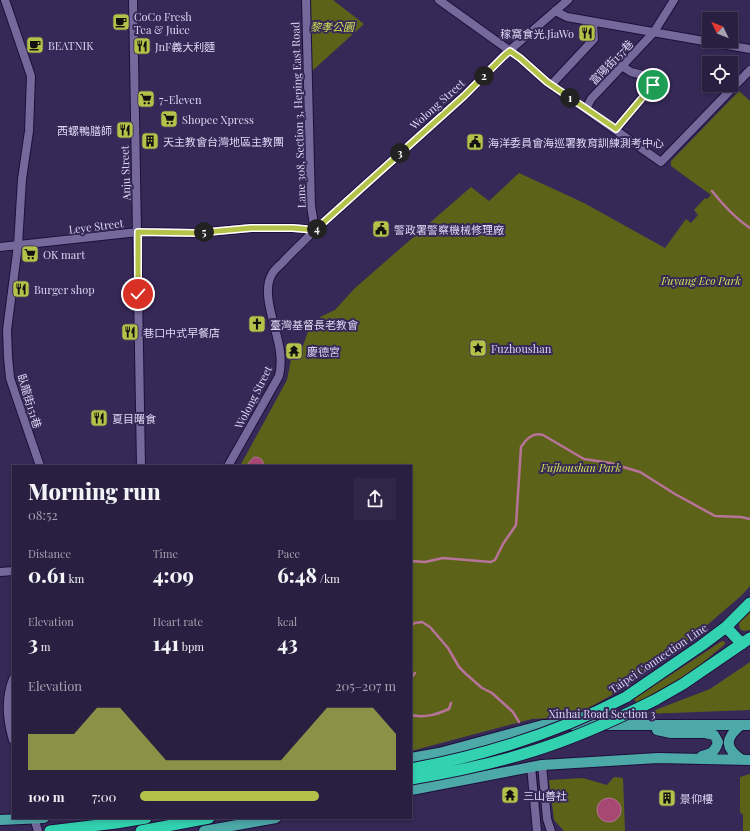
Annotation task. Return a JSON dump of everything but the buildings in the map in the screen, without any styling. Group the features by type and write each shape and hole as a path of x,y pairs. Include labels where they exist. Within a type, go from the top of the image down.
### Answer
{"highway":[{"name":"Taipei Connection Line","path":"412,769 496,750 553,730 626,698 696,649 726,626 750,603"},
{"path":"412,779 511,757 557,744 617,719 683,684 746,641 726,626"},
{"path":"50,831 140,819"},
{"path":"141,831 204,819"}],"main road":[{"name":"Xinhai Road Section 3","path":"412,758 439,753 543,725 746,725"},
{"path":"746,725 733,732 729,739 729,747 732,753 746,760"},
{"path":"639,726 671,733 705,733 714,735 718,742 716,749 711,754 689,758"},
{"path":"412,790 530,766 658,758 746,760"},
{"path":"0,820 18,819"},
{"path":"204,831 270,819"}],"street":[{"name":"臥龍街151巷","path":"4,0 31,76 29,131 22,179 18,245 7,330 8,357 10,378 40,465"},
{"name":"Anju Street","path":"133,0 141,465"},
{"name":"Lane 308, Section 3, Heping East Road","path":"306,0 311,206 315,230"},
{"path":"439,0 510,51 551,85 616,129 661,162 750,70"},
{"name":"Wolong Street","path":"229,465 281,368 280,352 269,306 268,284 272,274 315,230 464,96 504,56 568,0"},
{"name":"富陽街157巷","path":"586,109 591,99 654,32 674,0"},
{"path":"555,11 567,17 750,49"},
{"path":"551,85 594,39 593,22"},
{"path":"616,129 653,85 647,76 631,72 622,66"},
{"name":"Leye Street","path":"0,247 138,232 197,233 251,228 293,228 315,230"},
{"path":"0,572 12,571"},
{"path":"12,683 7,702 9,726 12,736"},
{"path":"542,765 547,819 551,831"},
{"path":"530,766 536,831"},
{"path":"37,819 38,831"}],"green space":[{"name":"黎孝公園","path":"311,0 333,0 364,24 312,71"},
{"name":"Fujhoushan Park","path":"739,91 750,101 750,586 742,595 698,633 621,690 572,717 532,719 412,751 412,465 241,465 287,380 291,360 298,360 310,326 322,316 335,310 355,288 471,187 489,201 519,173 584,203 665,248 686,219 691,223 698,215 694,210 705,198 707,199 711,195 671,166 671,161"},
{"path":"750,610 750,630 744,631 740,629 739,624 741,619"},
{"path":"722,641 725,642 725,644 700,665 679,680 637,704 634,699"},
{"path":"750,662 750,710 645,714 710,689"},
{"path":"750,774 750,831 743,831 743,815 740,812 740,777"},
{"path":"614,777 623,778 625,831 564,831 554,820 549,780 583,778 607,785"}],"shaded area":[{"path":"254,457 261,459 263,462 263,465 247,465"},
{"path":"609,798 618,801 621,810 618,819 609,822 600,819 597,810 600,801"}],"waterway":[{"path":"712,191 739,220 750,228"},
{"path":"412,561 425,562 443,558 491,562 495,560 503,544 516,525 521,447 525,441 536,434 543,435 584,459 610,463 640,472 675,494 715,516 741,517 750,519"},
{"path":"412,624 422,622 430,627 448,648 459,667 482,688 492,693 513,712 519,722"},
{"path":"412,677 415,673"},
{"path":"412,715 425,716 435,714 449,709 451,703"}],"place":[{"name":"CoCo Fresh Tea & Juice","path":"121,22"},
{"name":"稼窩食光.JiaWo","path":"587,33"},
{"name":"BEATNIK","path":"35,45"},
{"name":"JnF義大利麵","path":"142,46"},
{"name":"7-Eleven","path":"146,99"},
{"name":"Shopee Xpress","path":"169,119"},
{"name":"西螺鴨膳師","path":"125,130"},
{"name":"天主教會台灣地區主教團","path":"150,141"},
{"name":"海洋委員會海巡署教育訓練測考中心","path":"475,142"},
{"name":"警政署警察機械修理廠","path":"381,229"},
{"name":"OK mart","path":"30,254"},
{"name":"Burger shop","path":"21,289"},
{"name":"臺灣基督長老教會","path":"257,324"},
{"name":"巷口中式早餐店","path":"130,332"},
{"name":"Fuzhoushan","path":"478,348"},
{"name":"慶德宮","path":"294,351"},
{"name":"夏目曙食","path":"99,418"},
{"name":"三山善社","path":"510,795"},
{"name":"景仰樓","path":"667,798"}],"route":[{"path":"138,294 138,232 197,233 251,228 293,228 315,230 464,96 510,51 547,82 616,129 653,85"}],"park label":[{"name":"Fuyang Eco Park","path":"701,280"}]}
